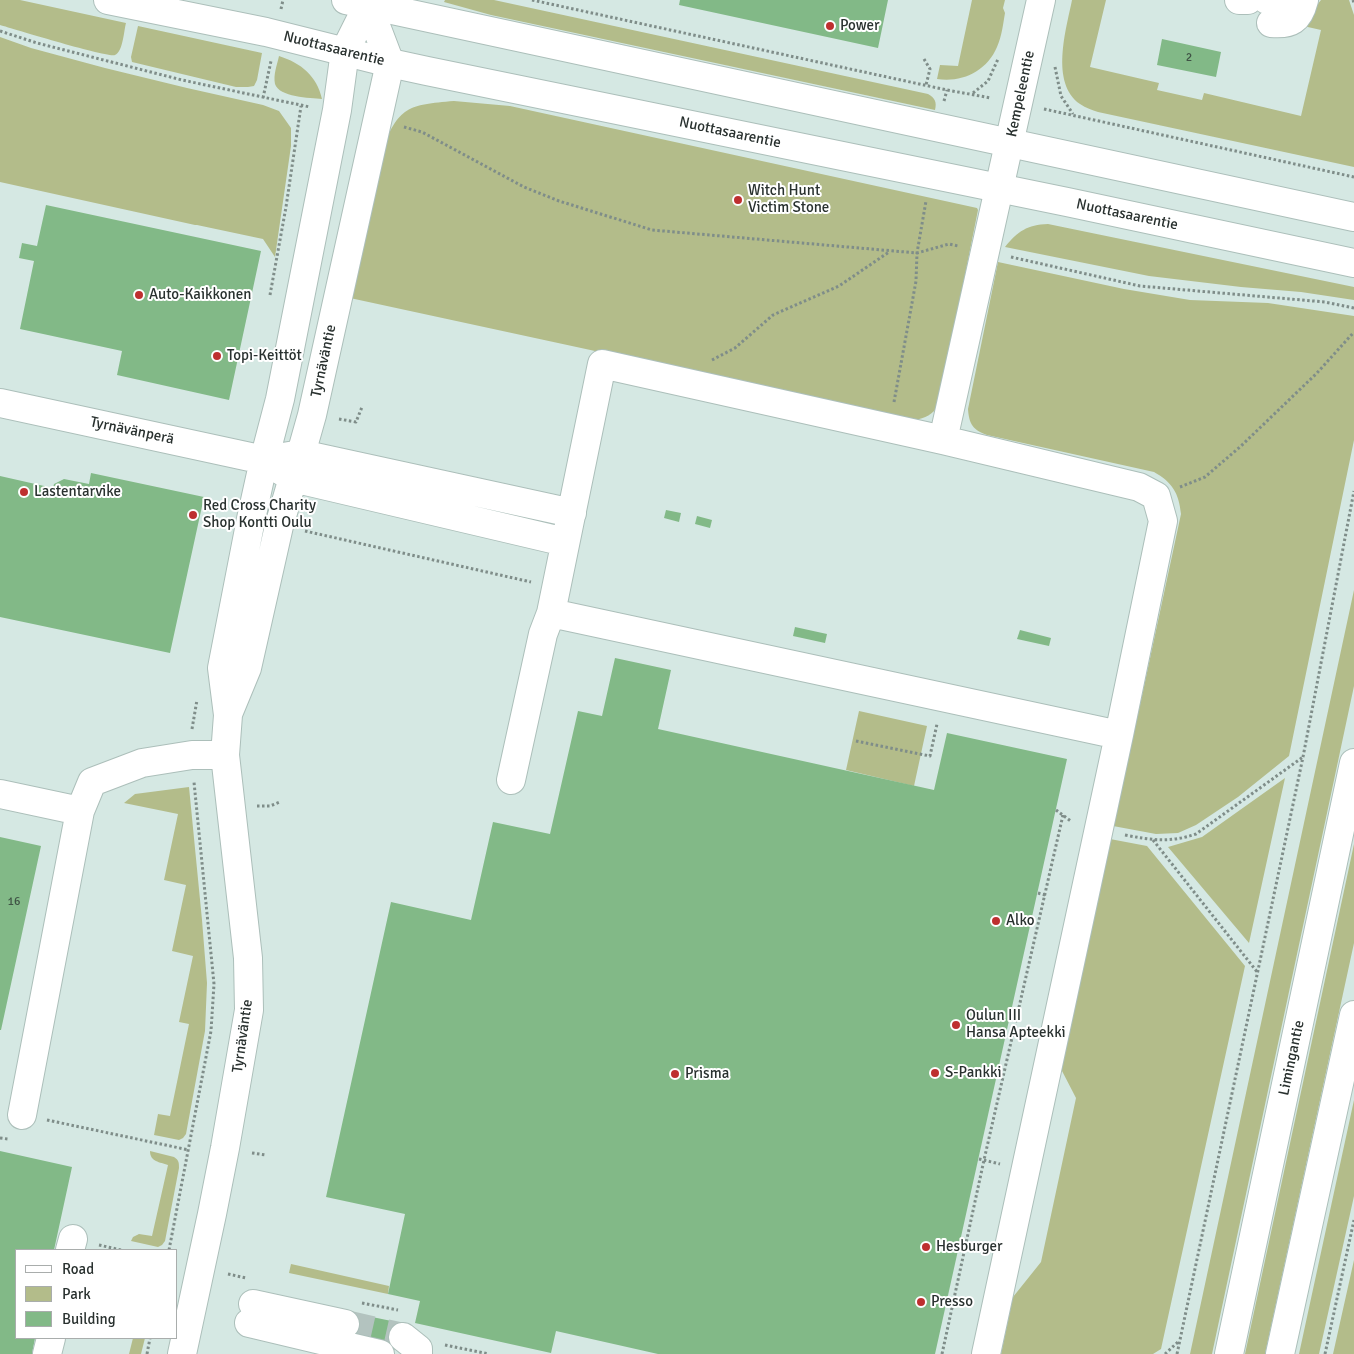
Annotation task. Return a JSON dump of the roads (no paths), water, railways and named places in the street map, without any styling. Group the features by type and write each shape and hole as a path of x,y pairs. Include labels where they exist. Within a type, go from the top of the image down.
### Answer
{"main road":[{"name":"Nuottasaarentie","path":"108,0 266,32 390,63 1000,188 1354,263"},
{"name":"Kempeleentie","path":"943,440 1042,0"},
{"path":"1239,0 1248,0"},
{"path":"1296,0 1269,12 1283,24 1293,21 1302,9 1304,0"},
{"name":"Tyrnäväntie","path":"182,1354 225,1148 249,1010 248,958 225,755 228,715 222,668 251,519 280,399 337,110 345,51 361,2"},
{"path":"361,2 390,63"},
{"path":"361,2 1354,217"},
{"name":"Tyrnäväntie","path":"228,715 247,668 279,526 314,406 390,63"},
{"path":"511,780 543,634 551,613 602,364 943,440 1139,487 1156,496 1163,521 1119,735 1086,826 986,1354"},
{"name":"Tyrnävänperä","path":"0,403 297,466"},
{"path":"297,466 572,513"},
{"path":"297,466 565,542"},
{"path":"551,613 1119,735"},
{"path":"22,1115 80,811 92,782 142,763 192,756 225,755"},
{"name":"Limingantie","path":"1229,1354 1354,763"},
{"path":"0,794 80,811"},
{"path":"1280,1354 1354,1015"},
{"path":"345,1324 251,1314 380,1354"},
{"path":"47,1354 51,1339"}],"tunnel":[{"path":"345,1324 403,1337"}],"place":[{"name":"Power","path":"830,26"},
{"name":"Witch Hunt Victim Stone","path":"738,200"},
{"name":"Auto-Kaikkonen","path":"139,295"},
{"name":"Topi-Keittöt","path":"217,356"},
{"name":"Lastentarvike","path":"24,492"},
{"name":"Red Cross Charity Shop Kontti Oulu","path":"193,515"},
{"name":"Alko","path":"996,921"},
{"name":"Oulun III Hansa Apteekki","path":"956,1025"},
{"name":"S-Pankki","path":"935,1073"},
{"name":"Prisma","path":"675,1074"},
{"name":"Hesburger","path":"926,1247"},
{"name":"Presso","path":"921,1302"}]}
